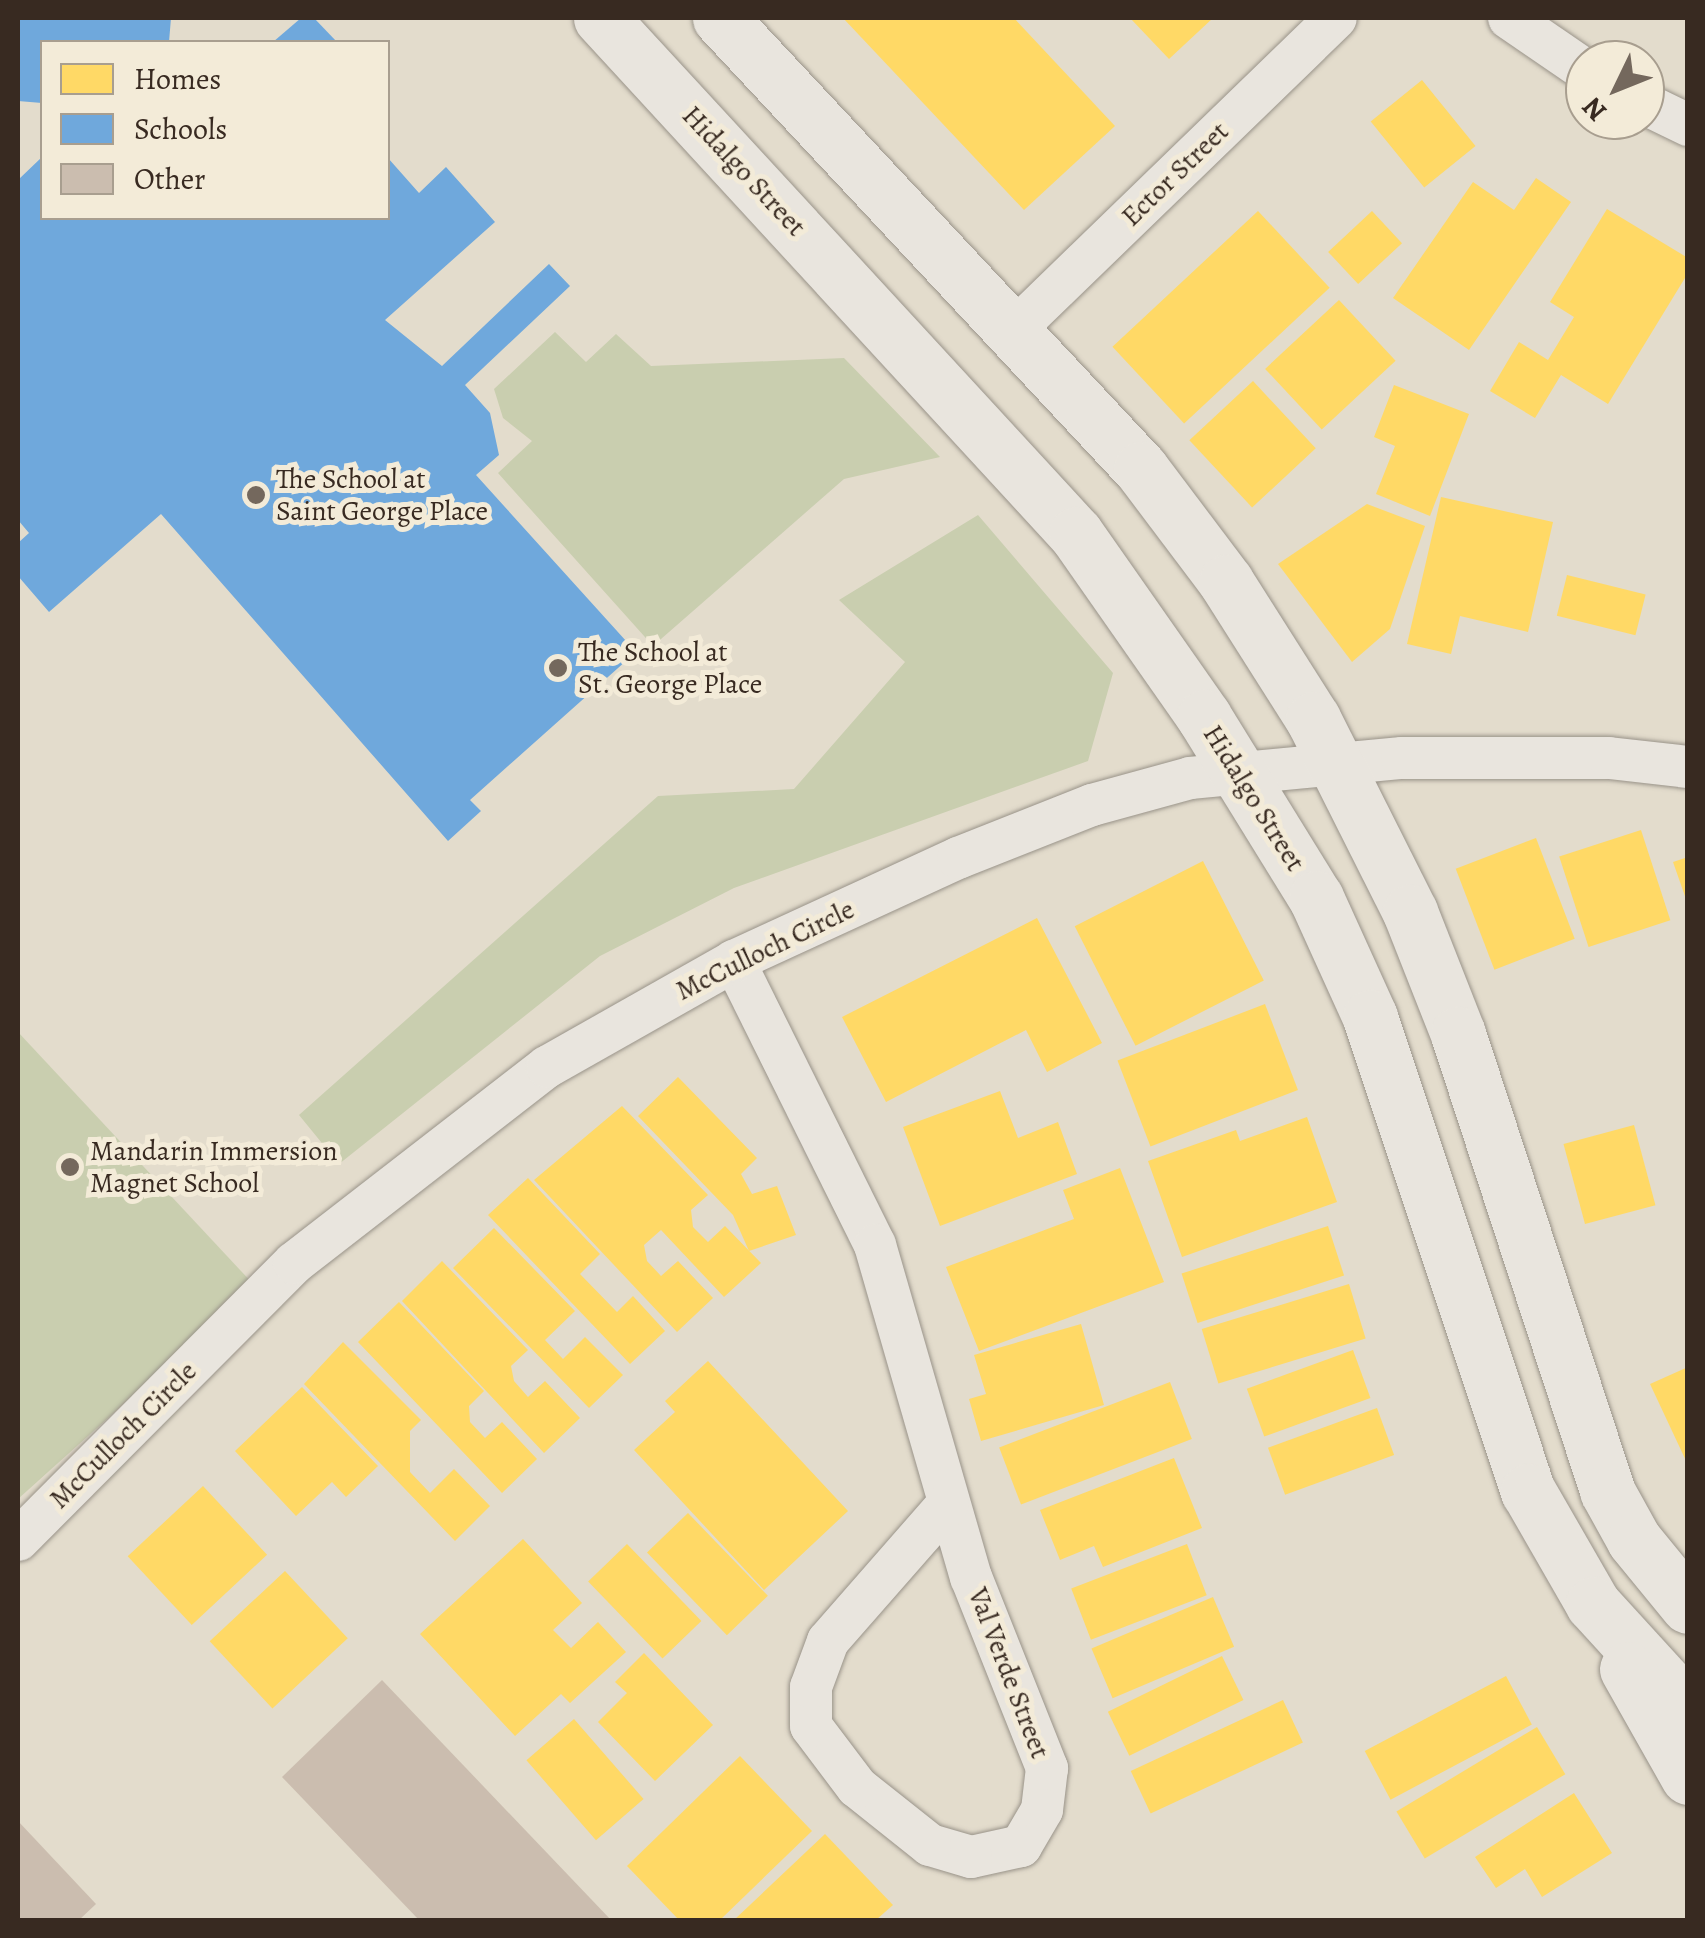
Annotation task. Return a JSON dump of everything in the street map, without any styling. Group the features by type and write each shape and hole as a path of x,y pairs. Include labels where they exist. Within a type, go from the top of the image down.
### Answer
{"street":[{"name":"Hidalgo Street","path":"601,18 1076,534 1188,692 1316,898 1370,1017 1502,1426 1528,1491 1593,1604 1688,1708"},
{"path":"720,18 1141,469 1226,582 1335,764 1410,912 1458,1034 1607,1491 1634,1540 1688,1606"},
{"name":"Ector Street","path":"1014,330 1336,18"},
{"path":"1509,18 1565,56"},
{"path":"1665,114 1688,126"},
{"name":"McCulloch Circle","path":"18,1540 294,1263 547,1067 734,961 958,858 1092,805 1190,778 1335,764 1610,758 1688,766"},
{"name":"Val Verde Street","path":"734,961 875,1245 948,1504 1047,1768 1042,1810 1022,1846 971,1858 930,1845 857,1786 811,1726 811,1688 828,1641 948,1504"},
{"path":"1593,1604 1688,1777"}],"green space":[{"path":"555,332 586,362 616,334 651,366 844,358 940,457 844,479 653,646 498,473 532,441 503,418 494,389"},
{"path":"978,515 1113,673 1088,761 734,888 600,956 339,1164 299,1115 658,796 794,789 905,662 839,600"},
{"name":"Mandarin Immersion Magnet School","path":"18,1032 255,1286 18,1499"}],"building: Homes":[{"path":"843,18 1014,18 1115,126 1024,210"},
{"path":"1130,18 1213,18 1169,59"},
{"path":"1422,80 1475,146 1424,188 1371,122"},
{"path":"1536,178 1571,202 1469,350 1393,298 1473,182 1514,210"},
{"path":"1607,209 1688,258 1688,273 1608,404 1561,375 1535,418 1490,391 1519,342 1548,360 1574,317 1550,302"},
{"path":"1258,211 1330,288 1184,424 1112,347"},
{"path":"1372,211 1402,243 1358,284 1328,252"},
{"path":"1339,300 1396,361 1322,430 1265,369"},
{"path":"1253,381 1316,448 1252,508 1189,440"},
{"path":"1394,385 1469,414 1430,516 1376,494 1395,446 1374,437"},
{"path":"1441,497 1553,522 1528,632 1460,616 1451,654 1407,644"},
{"path":"1367,504 1425,526 1390,629 1352,662 1278,564"},
{"path":"1567,575 1646,595 1635,635 1557,616"},
{"path":"1641,830 1670,920 1589,947 1559,857"},
{"path":"1536,838 1575,939 1494,970 1456,869"},
{"path":"1688,857 1688,901 1687,902 1673,862"},
{"path":"1203,861 1264,980 1136,1046 1075,926"},
{"path":"1037,918 1102,1043 1047,1072 1026,1030 886,1102 842,1017"},
{"path":"1265,1004 1298,1090 1150,1147 1117,1061"},
{"path":"678,1077 757,1158 741,1174 752,1194 777,1186 796,1235 749,1251 733,1215 638,1116"},
{"path":"1000,1091 1018,1138 1058,1122 1077,1174 940,1226 903,1127"},
{"path":"622,1106 708,1195 691,1210 693,1227 708,1242 725,1226 761,1263 724,1297 661,1230 644,1245 647,1261 661,1276 678,1261 713,1298 677,1332 534,1180"},
{"path":"1307,1117 1337,1202 1182,1257 1148,1161 1236,1130 1240,1141"},
{"path":"1634,1125 1655,1205 1585,1224 1563,1144"},
{"path":"1120,1168 1164,1282 979,1351 946,1267 1074,1219 1063,1190"},
{"path":"528,1178 600,1254 580,1274 617,1312 633,1296 665,1331 630,1364 488,1215"},
{"path":"1328,1226 1344,1275 1198,1323 1182,1274"},
{"path":"494,1228 575,1311 545,1340 563,1359 585,1337 623,1375 589,1408 453,1268"},
{"path":"442,1261 528,1350 511,1366 514,1381 528,1397 545,1381 580,1418 544,1453 402,1301"},
{"path":"1349,1284 1366,1339 1218,1384 1202,1329"},
{"path":"399,1302 484,1391 469,1406 470,1422 485,1438 502,1422 537,1459 502,1493 358,1342"},
{"path":"1081,1324 1104,1405 981,1441 969,1399 986,1394 974,1355"},
{"path":"343,1342 421,1420 410,1431 410,1472 430,1493 454,1469 490,1506 455,1541 304,1384"},
{"path":"1353,1350 1370,1398 1264,1437 1247,1389"},
{"path":"708,1361 848,1511 764,1590 634,1450 675,1412 665,1401"},
{"path":"1688,1367 1688,1465 1650,1384"},
{"path":"1170,1382 1192,1439 1021,1505 999,1448"},
{"path":"302,1387 378,1466 346,1497 332,1482 296,1516 235,1451"},
{"path":"1377,1408 1394,1455 1285,1495 1268,1448"},
{"path":"1174,1458 1202,1528 1103,1567 1094,1546 1060,1560 1040,1510"},
{"path":"203,1486 267,1555 192,1625 128,1556"},
{"path":"688,1513 768,1596 727,1635 647,1553"},
{"path":"523,1539 582,1603 553,1630 571,1648 598,1622 626,1652 570,1703 561,1694 515,1736 420,1634"},
{"path":"627,1544 701,1621 662,1658 588,1582"},
{"path":"1187,1544 1207,1595 1091,1640 1071,1588"},
{"path":"285,1571 348,1638 272,1709 210,1641"},
{"path":"1213,1597 1234,1647 1113,1698 1091,1649"},
{"path":"644,1653 713,1725 655,1781 598,1722 627,1693 615,1682"},
{"path":"1222,1656 1243,1700 1129,1756 1108,1712"},
{"path":"1506,1676 1532,1725 1391,1800 1365,1751"},
{"path":"1283,1700 1303,1743 1151,1814 1131,1771"},
{"path":"574,1719 644,1799 596,1840 526,1760"},
{"path":"1537,1727 1565,1774 1425,1859 1396,1811"},
{"path":"740,1756 812,1831 720,1920 679,1920 627,1866"},
{"path":"1574,1793 1612,1853 1542,1897 1525,1869 1496,1888 1475,1857"},
{"path":"825,1834 893,1905 876,1920 734,1920"}],"building: Schools":[{"path":"18,18 171,18 169,40 40,40 40,103 18,101"},
{"path":"301,18 314,18 335,40 275,40"},
{"name":"The School at Saint George Place","path":"40,159 40,220 390,220 390,160 419,193 446,167 495,222 385,320 442,366 549,264 570,286 465,385 490,413 499,455 476,475 636,652 470,800 481,811 448,841 161,514 49,612 18,576 18,543 29,533 18,520 18,180"}],"building: Other":[{"path":"382,1680 611,1920 419,1920 282,1777"},
{"path":"18,1821 96,1904 79,1920 18,1920"}],"place":[{"name":"The School at Saint George Place","path":"256,495"},
{"name":"The School at St. George Place","path":"558,668"},
{"name":"Mandarin Immersion Magnet School","path":"70,1167"}]}
